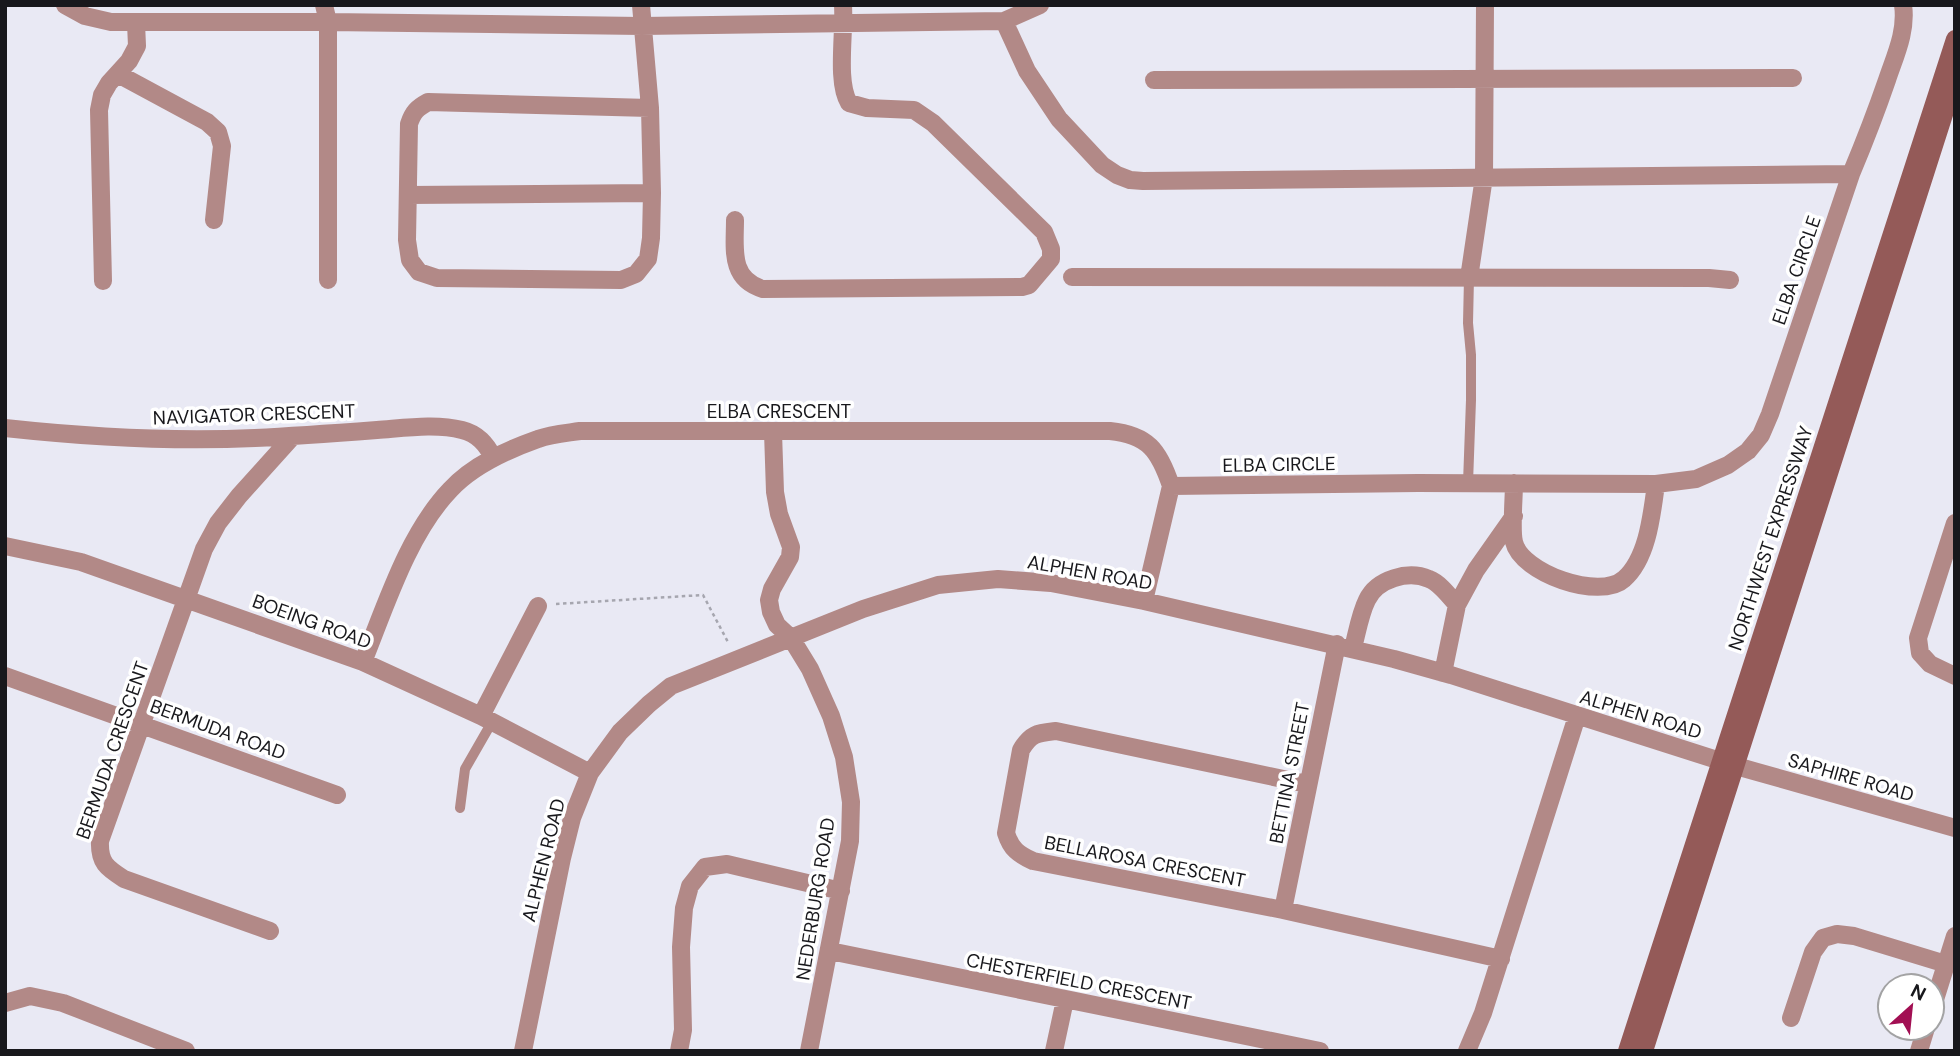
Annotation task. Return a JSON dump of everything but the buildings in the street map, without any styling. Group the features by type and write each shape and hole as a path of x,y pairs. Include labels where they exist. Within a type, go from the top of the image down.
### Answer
{"main road":[{"name":"NORTHWEST EXPRESSWAY","path":"1644,1051 1728,763 1955,39"},
{"name":"NORTHWEST EXPRESSWAY","path":"1627,1051 1728,763 1955,80"}],"street":[{"path":"65,5 85,16 111,22 135,23 326,14 642,26 1004,21 1040,5"},
{"path":"641,5 650,107 652,193 648,259 636,274 621,280 437,278 419,272 410,260 407,240 409,124 417,108 428,102 650,107"},
{"path":"735,220 737,267 747,281 763,289 1023,287 1029,285 1051,259 1051,249 1044,232 933,123 914,110 867,108 849,103 843,88 842,5"},
{"path":"1469,278 1484,177 1485,5"},
{"name":"ELBA CIRCLE","path":"1171,486 1656,484 1696,479 1728,465 1748,451 1761,435 1770,414 1851,174 1868,135 1901,40 1905,18 1903,5"},
{"path":"326,14 328,280"},
{"path":"1004,21 1027,71 1059,120 1102,165 1130,180 1851,174"},
{"path":"103,281 99,110 102,95 109,83 129,61 137,47 135,23"},
{"path":"118,74 207,122 218,132 222,146 214,220"},
{"path":"1154,80 1793,78"},
{"path":"408,195 652,193"},
{"path":"1072,277 1730,280"},
{"name":"NAVIGATOR CRESCENT","path":"5,428 103,438 224,439 408,428 462,430 477,436 493,457"},
{"name":"ELBA CRESCENT","path":"363,662 414,540 430,513 452,488 493,457 540,438 580,431 1110,431 1129,433 1146,442 1158,455 1171,486"},
{"name":"NEDERBURG ROAD","path":"773,432 775,492 779,514 791,547 790,557 772,589 769,600 771,612 777,625 791,638 831,716 844,757 851,802 850,841 809,1051"},
{"name":"BERMUDA CRESCENT","path":"270,931 124,879 109,869 100,856 100,841 204,549 218,523 239,496 293,436"},
{"path":"1514,483 1514,542 1520,556 1555,577 1588,587 1609,587 1624,580 1635,565 1647,536 1656,484"},
{"path":"1144,601 1171,486"},
{"path":"1443,673 1457,606 1476,570 1514,515"},
{"path":"1955,523 1918,638 1920,653 1930,663 1955,676"},
{"name":"BOEING ROAD","path":"5,545 81,562 363,662 486,719 590,773"},
{"name":"BETTINA STREET","path":"1283,910 1307,784 1345,646 1367,600 1375,589 1385,582 1410,574 1432,579 1457,606"},
{"name":"ALPHEN ROAD","path":"523,1051 572,818 590,773 620,732 671,686 863,609 938,585 998,579 1051,583 1345,646 1443,673 1728,763"},
{"path":"486,719 538,606"},
{"name":"BERMUDA ROAD","path":"5,676 337,795"},
{"path":"1466,1051 1483,1013 1501,959 1577,716"},
{"name":"BELLAROSA CRESCENT","path":"1307,784 1056,731 1040,732 1028,739 1021,750 1006,833 1010,846 1018,854 1033,861 1283,910 1501,959"},
{"name":"SAPHIRE ROAD","path":"1728,763 1955,828"},
{"path":"678,1051 683,1030 681,947 684,908 690,886 705,867 727,864 841,891"},
{"path":"1791,1018 1813,952 1823,938 1837,934 1854,936 1946,964"},
{"path":"1944,972 1955,936"},
{"name":"CHESTERFIELD CRESCENT","path":"830,951 1299,1049 1320,1051"},
{"path":"5,1003 30,996 63,1003 186,1051"},
{"path":"1054,1051 1065,1000"}],"lane":[{"path":"1468,483 1471,400 1469,278"},
{"path":"460,808 465,769 486,719"}],"path":[{"path":"538,606 703,595 737,659"}]}
